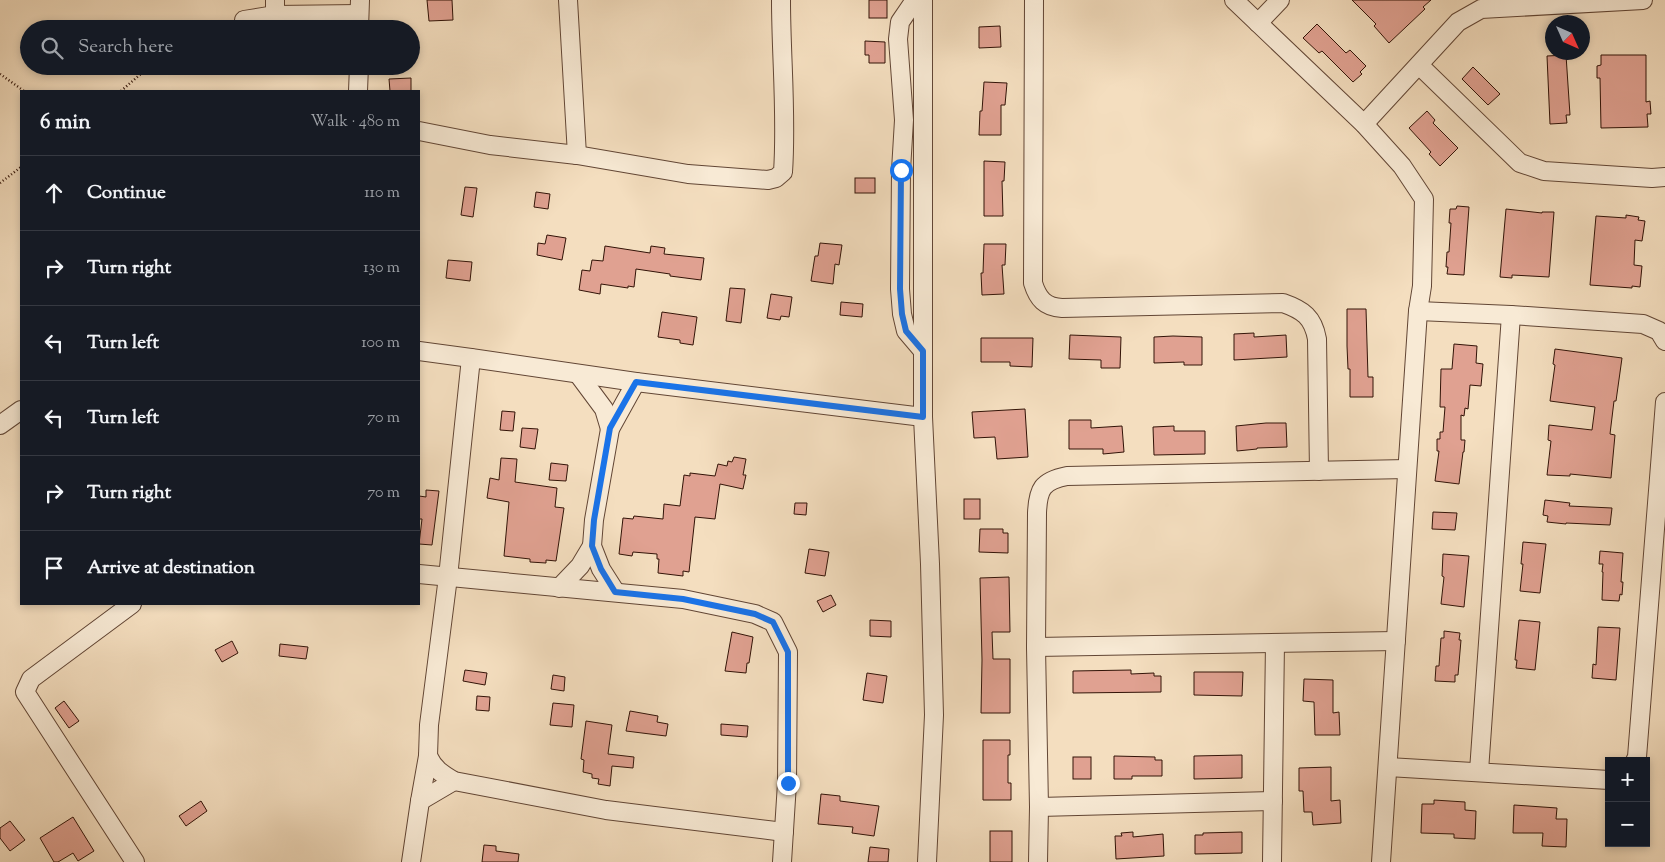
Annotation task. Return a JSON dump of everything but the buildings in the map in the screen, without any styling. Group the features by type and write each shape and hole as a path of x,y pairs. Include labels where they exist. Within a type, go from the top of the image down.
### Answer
{"street":[{"path":"568,0 577,155"},
{"path":"420,131 490,145 577,155 688,174 768,180 776,178 783,172 786,136 781,54 781,0"},
{"path":"914,0 900,22 898,40 904,120 901,170 900,289 902,314 906,331 923,351"},
{"path":"923,0 923,417 930,564 934,715 927,862"},
{"path":"1034,0 1033,283 1040,300 1046,305 1062,308 1283,303 1295,307 1309,318 1315,327 1317,339 1319,471"},
{"path":"1234,0 1364,124 1402,166 1424,199 1422,286 1418,311 1381,862"},
{"path":"1258,23 1280,0"},
{"path":"1364,124 1458,22 1481,9 1643,0"},
{"path":"244,20 275,8 359,14"},
{"path":"1419,65 1520,163 1544,171 1652,178 1665,177"},
{"path":"358,75 358,90"},
{"path":"901,222 924,224"},
{"path":"1418,311 1643,324 1659,331 1665,341"},
{"path":"1478,771 1511,315"},
{"path":"420,352 636,382 923,417"},
{"path":"412,862 428,756 429,725 448,577 471,358"},
{"path":"578,374 604,409 610,428"},
{"path":"560,588 580,566 592,546 598,490 610,428 636,382"},
{"path":"1637,757 1665,402"},
{"path":"0,426 20,411"},
{"path":"1038,862 1037,506 1040,491 1046,484 1055,478 1067,476 1407,469"},
{"path":"592,546 601,569 615,592"},
{"path":"420,574 683,599 755,614 773,622 788,652 788,783 782,862"},
{"path":"131,605 31,680 25,692 135,862"},
{"path":"1036,647 1396,641"},
{"path":"1272,862 1275,643"},
{"path":"428,756 432,765 440,773 454,781 606,810 784,832"},
{"path":"1388,767 1605,780"},
{"path":"420,801 454,781"},
{"path":"1039,807 1273,801"}],"path":[{"path":"0,74 23,90"},
{"path":"122,90 140,75"},
{"path":"0,183 20,168"}],"route":[{"path":"788,783 788,652 773,622 755,614 683,599 615,592 601,569 592,546 598,490 610,428 636,382 923,417 923,351 906,331 902,314 900,289 901,170"}]}
